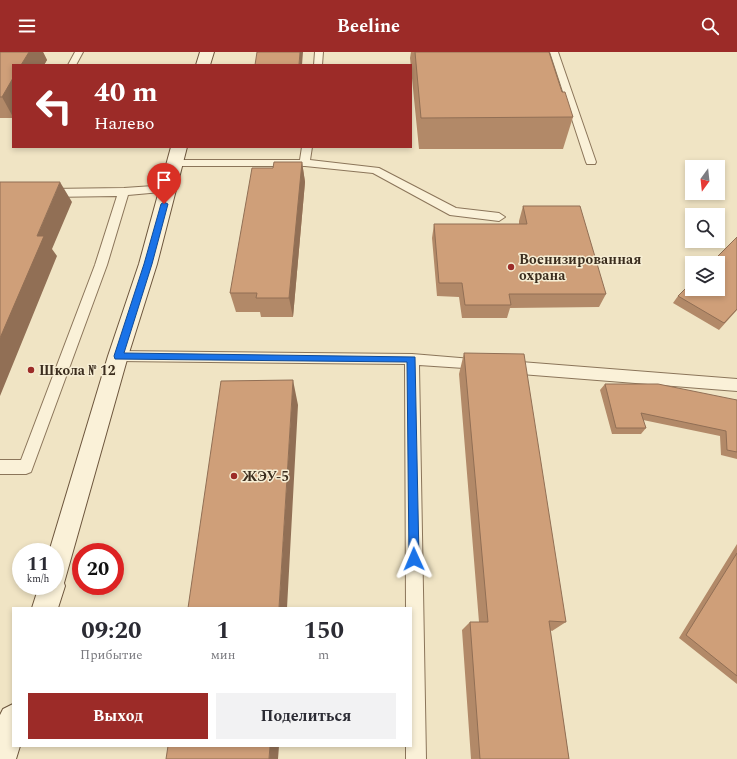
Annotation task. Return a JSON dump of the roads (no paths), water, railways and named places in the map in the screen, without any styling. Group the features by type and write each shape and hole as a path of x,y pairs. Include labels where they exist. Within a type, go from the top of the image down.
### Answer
{"street":[{"path":"203,64 207,52"},
{"path":"64,543 118,356 148,264 177,155"},
{"path":"45,607 49,595"},
{"path":"1,759 12,722"}],"lane":[{"path":"73,64 79,52"},
{"path":"318,64 319,52"},
{"path":"554,52 591,162"},
{"path":"305,163 307,148"},
{"path":"177,155 305,163 375,170 454,212 499,217"},
{"path":"39,193 124,192 168,189"},
{"path":"0,468 26,467 101,265 124,192"},
{"path":"118,356 412,359 737,385"},
{"path":"412,359 416,759"}],"place":[{"name":"Военизированная охрана","path":"511,267"},
{"name":"Школа № 12","path":"31,370"},
{"name":"ЖЭУ-5","path":"234,476"}]}
